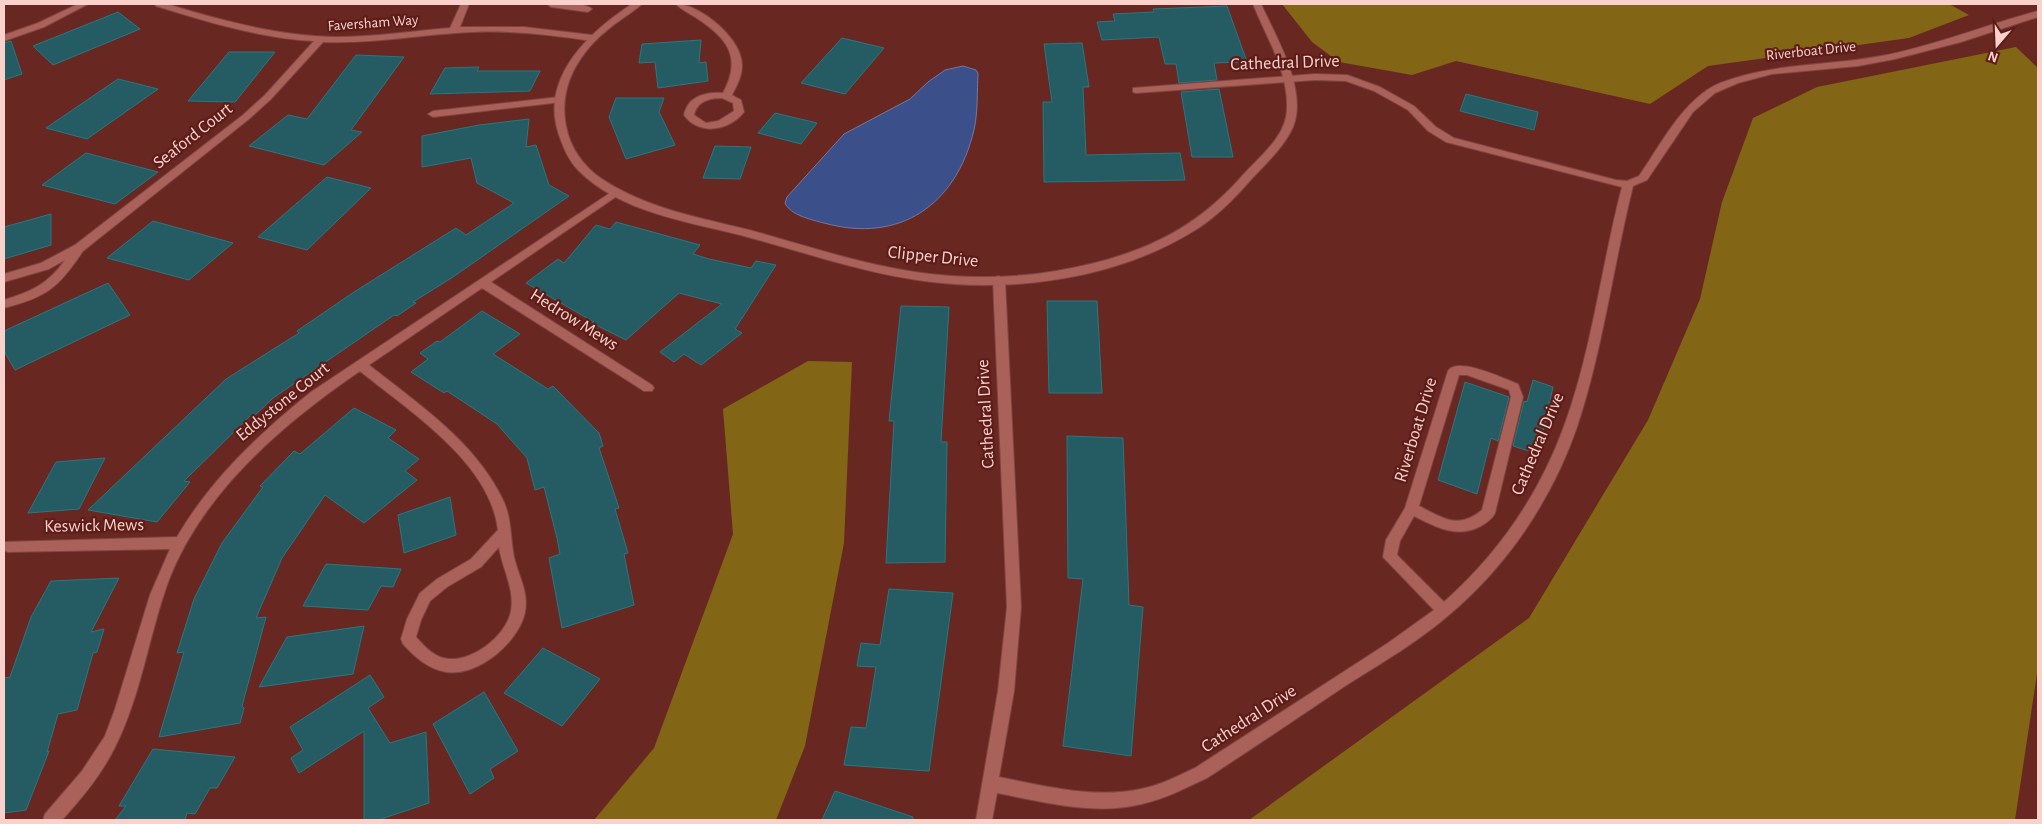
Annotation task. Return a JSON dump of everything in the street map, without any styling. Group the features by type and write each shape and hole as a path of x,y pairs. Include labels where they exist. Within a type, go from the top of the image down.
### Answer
{"street":[{"path":"4,38 41,25 84,4"},
{"name":"Faversham Way","path":"159,4 262,33 320,40 385,38 454,30 531,29 592,38"},
{"path":"454,30 465,4"},
{"path":"551,4 588,10"},
{"name":"Clipper Drive","path":"638,4 616,17 592,38 570,68 559,100 564,140 572,156 593,176 616,192 670,212 883,270 955,280 999,280 1044,275 1110,262 1136,254 1168,240 1216,210 1276,147 1286,130 1292,112 1288,80 1257,4"},
{"path":"680,4 709,20 722,32 733,47 739,63 738,75 726,96"},
{"name":"Riverboat Drive","path":"1628,184 1643,178 1689,110 1712,91 1735,80 1771,71 1858,63 1895,56 1958,40 2038,14"},
{"name":"Seaford Court","path":"4,278 45,266 79,248 246,117 268,97 320,40"},
{"name":"Cathedral Drive","path":"992,784 1096,801 1126,799 1161,791 1200,773 1444,611 1494,561 1522,524 1547,480 1566,438 1585,380 1617,224 1628,184 1616,183 1450,140 1432,129 1411,108 1377,89 1347,78 1136,90"},
{"path":"711,96 726,96 738,102 740,107 735,117 720,124 710,126 702,125 691,119 689,110 697,101 711,96"},
{"path":"433,114 559,100"},
{"name":"Eddystone Court","path":"51,820 85,779 115,729 146,625 165,575 181,543 216,490 246,455 315,395 616,192"},
{"name":"Seaford Court","path":"4,304 36,294 58,281 79,248"},
{"name":"Cathedral Drive","path":"984,820 992,784 1006,691 1014,607 999,280"},
{"name":"Hedrow Mews","path":"482,282 648,388"},
{"path":"360,364 451,439 475,466 497,499 506,531 509,562 519,590 518,613 508,635 483,656 452,666 427,659 408,639 414,618 425,598 442,583 476,563 506,531"},
{"name":"Riverboat Drive","path":"1411,509 1453,527 1469,527 1477,524 1488,513 1517,397 1514,387 1468,370 1454,371 1411,509 1393,540 1390,557 1444,611"},
{"name":"Keswick Mews","path":"8,546 181,543"}],"shaded area":[{"path":"1282,4 1949,4 1969,15 1909,38 1708,66 1650,104 1456,61 1412,75 1339,62 1312,42"},
{"path":"2016,47 2038,68 2038,667 2015,820 1249,820 1529,618 1648,420 1700,299 1722,202 1753,118 1817,87"},
{"path":"808,361 852,362 844,543 805,746 776,820 594,820 654,748 733,534 723,409"}],"water":[{"path":"963,66 976,70 978,73 977,109 974,130 966,156 954,179 939,198 921,212 900,223 877,228 852,228 824,223 796,214 788,207 785,203 787,197 844,134 910,99 928,82 945,70"}],"building":[{"path":"1227,6 1247,62 1214,63 1217,80 1179,83 1176,64 1165,64 1159,37 1102,40 1097,22 1115,21 1113,14 1154,12 1153,9"},
{"path":"118,12 140,29 53,65 33,46"},
{"path":"842,38 884,48 845,94 801,83"},
{"path":"701,40 699,63 706,62 708,81 658,88 655,62 639,63 642,44"},
{"path":"11,41 22,74 4,80 4,43"},
{"path":"1082,43 1089,87 1083,87 1086,155 1180,153 1185,180 1044,182 1043,102 1052,102 1044,44"},
{"path":"229,52 275,52 235,102 188,101"},
{"path":"356,55 404,57 351,130 362,132 324,165 249,146 288,115 307,119"},
{"path":"479,67 477,71 540,71 530,91 430,94 445,68"},
{"path":"118,79 158,89 87,139 46,128"},
{"path":"1219,89 1233,157 1192,157 1181,92"},
{"path":"1466,94 1538,112 1534,130 1460,111"},
{"path":"616,98 664,98 659,112 675,145 626,159 609,117"},
{"path":"775,113 817,123 801,144 758,133"},
{"path":"529,119 526,147 536,145 549,185 569,196 453,277 413,302 416,303 397,316 394,315 273,398 253,417 250,416 184,481 190,482 157,522 88,510 226,379 299,333 297,331 354,292 456,228 466,235 514,203 477,183 471,158 422,167 422,136 479,125"},
{"path":"715,146 751,147 740,179 703,178"},
{"path":"86,153 158,172 115,204 42,185"},
{"path":"327,177 371,188 307,250 258,237"},
{"path":"51,214 51,245 4,259 4,227"},
{"path":"153,221 233,243 189,280 107,258"},
{"path":"616,222 700,245 693,254 709,259 751,268 756,261 776,265 735,329 742,333 701,365 684,354 674,362 660,352 722,304 679,293 626,340 592,323 594,322 526,283 558,259 564,263 596,225 610,229"},
{"path":"108,283 130,315 15,370 4,351 4,331"},
{"path":"1047,301 1097,301 1102,393 1049,393"},
{"path":"901,306 949,307 941,442 947,442 945,562 886,563 894,421 889,421"},
{"path":"482,311 520,334 493,354 548,389 553,386 599,433 603,446 599,448 619,508 615,509 628,553 624,554 634,605 562,628 549,558 560,554 557,538 544,487 535,490 527,458 497,424 447,391 444,393 411,372 428,359 420,353 437,341 440,342"},
{"path":"1533,380 1553,387 1538,454 1513,446 1524,401 1527,402"},
{"path":"1465,382 1509,397 1498,441 1491,438 1477,494 1438,480"},
{"path":"354,408 396,430 388,438 419,459 405,471 417,480 364,523 325,495 282,558 256,618 266,617 242,706 244,708 240,723 159,737 184,652 177,653 194,599 222,543 263,487 260,486 294,451 300,454"},
{"path":"1067,436 1123,438 1129,605 1143,607 1131,756 1063,746 1083,579 1068,578"},
{"path":"105,458 79,509 28,513 56,462"},
{"path":"450,497 456,535 404,553 398,515"},
{"path":"326,564 401,569 393,587 381,586 368,610 303,606"},
{"path":"119,578 91,632 104,629 97,652 93,653 77,710 58,714 47,752 49,751 26,810 4,813 4,678 10,677 31,617 51,581"},
{"path":"889,589 953,593 929,771 844,765 851,727 866,728 876,667 857,666 861,643 880,645"},
{"path":"364,626 353,674 259,687 287,637"},
{"path":"543,648 600,679 562,726 504,693"},
{"path":"370,675 384,697 368,708 390,743 426,732 429,803 378,820 364,820 364,731 299,773 291,758 303,750 290,727"},
{"path":"484,692 518,751 490,769 494,778 470,794 433,724"},
{"path":"153,749 235,757 217,788 210,788 195,814 187,813 185,820 115,820 126,806 119,806"},
{"path":"835,791 913,817 913,820 822,820"}]}
